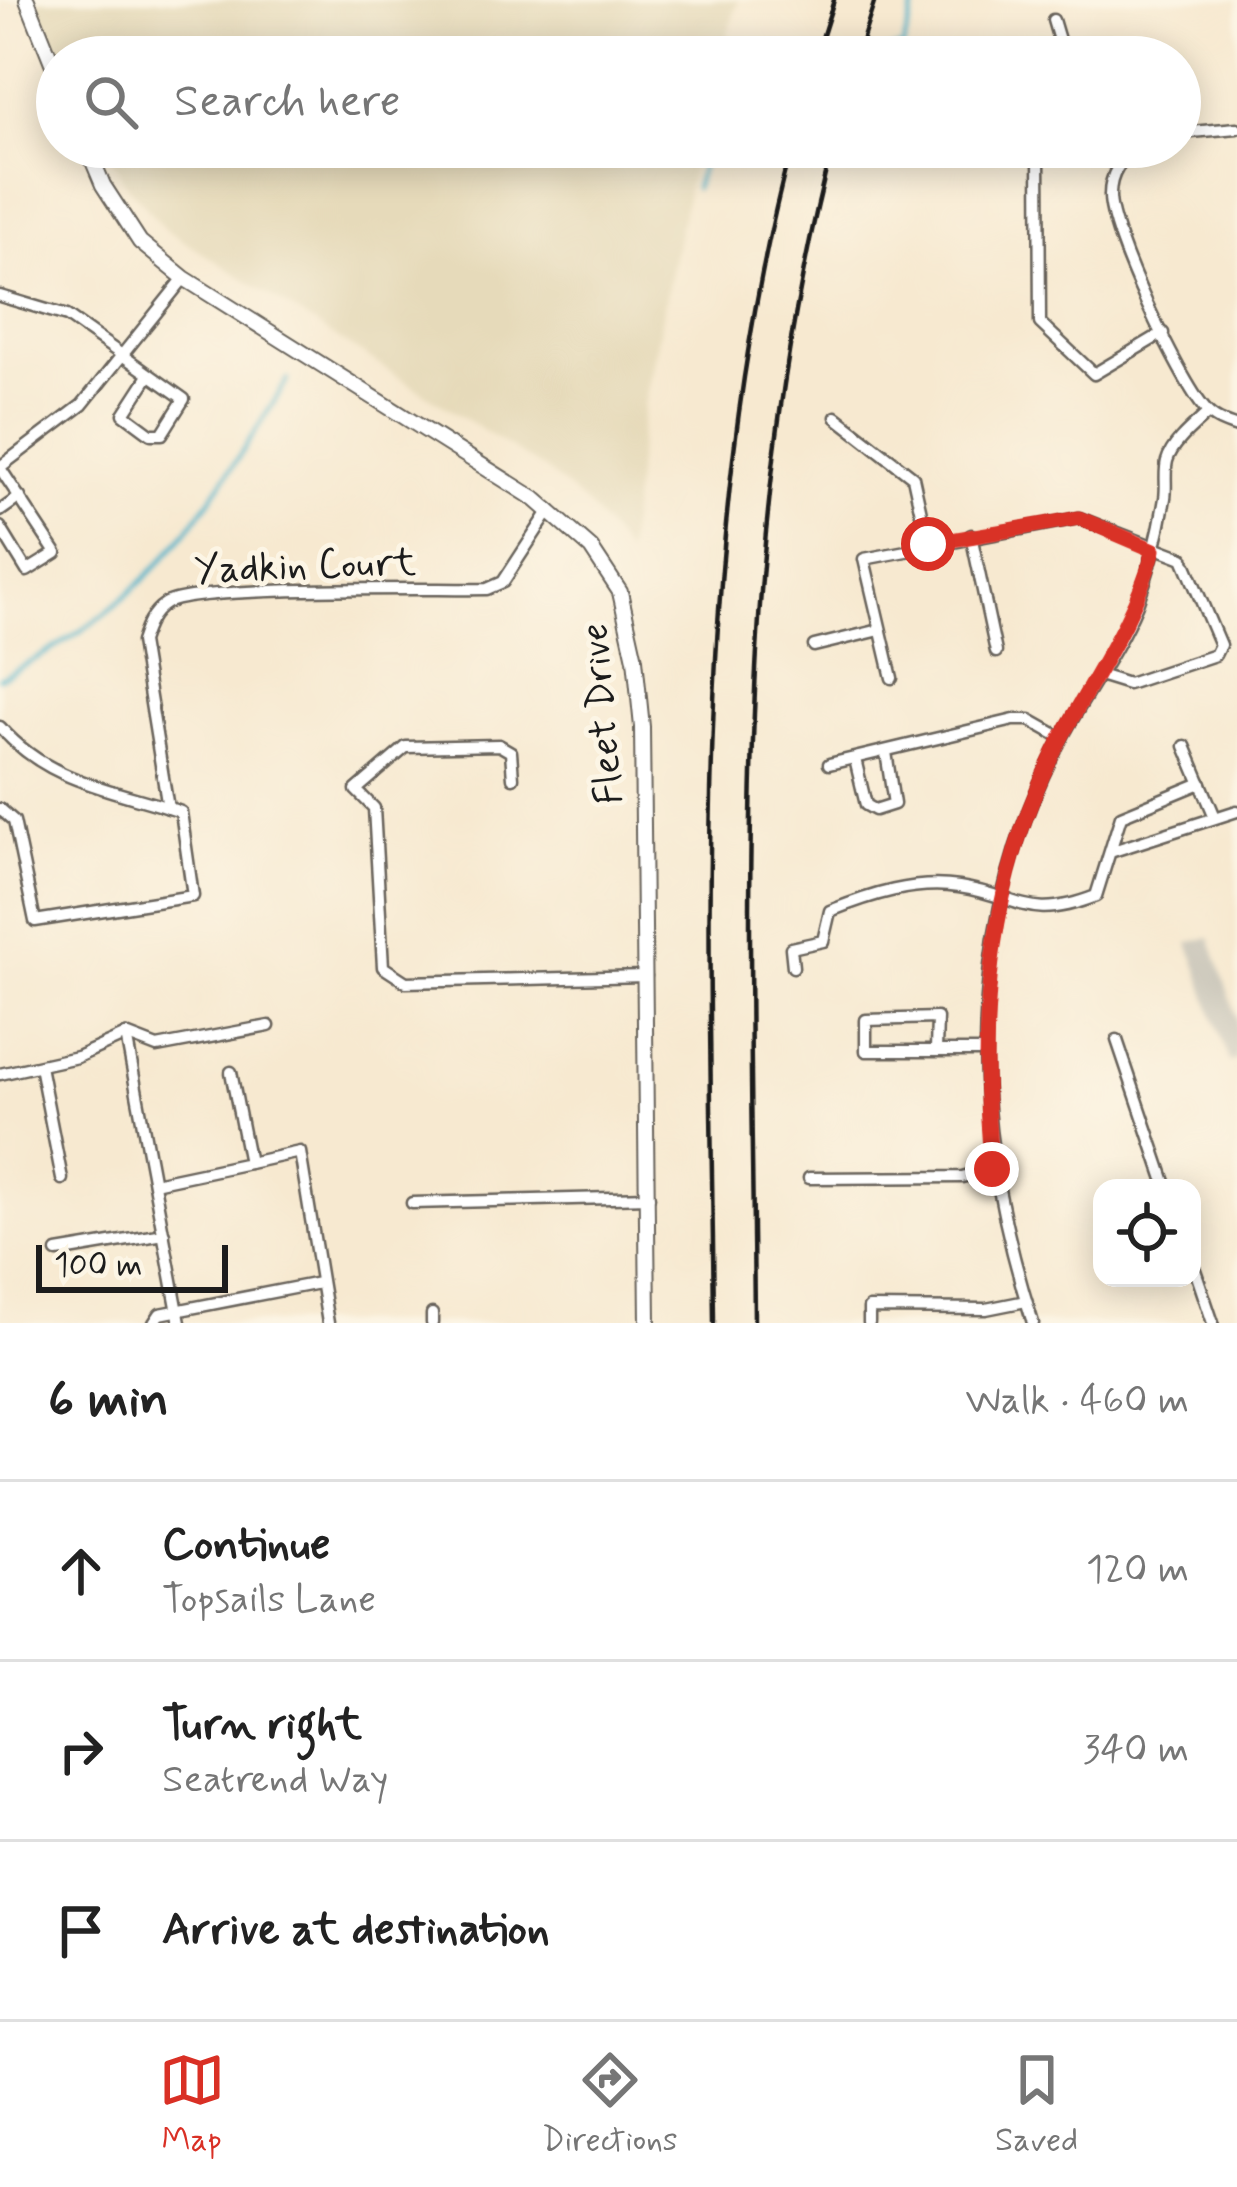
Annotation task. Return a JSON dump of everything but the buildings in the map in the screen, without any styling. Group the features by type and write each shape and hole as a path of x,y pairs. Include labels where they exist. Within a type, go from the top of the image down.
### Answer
{"street":[{"path":"27,0 42,36"},
{"path":"1053,20 1058,36"},
{"path":"1201,132 1237,128"},
{"name":"Fleet Drive","path":"96,168 140,242 184,278 550,510 614,578 632,641 642,727 648,1323"},
{"path":"1039,168 1040,323 1094,374 1163,333"},
{"path":"1116,168 1111,210 1163,333 1208,413 1237,427"},
{"path":"0,527 27,571 56,553 0,468 82,405 184,278"},
{"path":"0,296 67,316 184,400 162,434 151,434 124,414 148,377"},
{"path":"1033,1323 992,1169 983,1052 987,981 1001,901 1026,815 1062,738 1136,608 1154,550 1167,459 1208,413"},
{"path":"836,417 914,477 928,544"},
{"path":"0,511 20,497"},
{"name":"Yadkin Court","path":"174,810 141,642 148,621 164,604 210,594 487,589 502,582 550,510"},
{"path":"892,678 864,559 1079,518 1184,558 1220,645 1215,655 1128,684 1099,675"},
{"path":"971,536 996,652"},
{"path":"814,646 880,630"},
{"path":"829,764 1014,720 1030,720 1062,738"},
{"path":"0,727 41,764 82,784 174,810 193,896 35,921 14,821 0,809"},
{"path":"0,751 11,740"},
{"path":"513,778 511,752 500,745 406,747 356,790 374,808 379,956 388,974 406,982 646,976"},
{"path":"1186,746 1215,817"},
{"path":"855,759 866,805 875,810 894,804 886,752"},
{"path":"793,967 791,947 823,941 830,910 861,898 933,885 963,887 1001,901 1050,910 1096,896 1121,816 1132,807 1201,783"},
{"path":"1113,851 1237,811"},
{"path":"936,1050 937,1018 866,1020 866,1051 983,1052"},
{"path":"0,1074 40,1066 127,1035 157,1047 269,1026"},
{"path":"127,1035 179,1318"},
{"path":"1118,1040 1164,1179"},
{"path":"40,1066 62,1179"},
{"path":"231,1072 249,1163"},
{"path":"154,1183 300,1152 328,1323"},
{"path":"808,1178 962,1177 992,1169"},
{"path":"412,1203 649,1197"},
{"path":"57,1252 164,1234"},
{"path":"154,1323 160,1314 179,1318 319,1283"},
{"path":"1201,1287 1213,1323"},
{"path":"869,1323 869,1308 986,1309 1026,1301"},
{"path":"986,1309 988,1323"}],"shaded area":[{"path":"35,0 738,0 727,36 50,36"},
{"path":"117,168 692,168 644,406 626,553 589,507 547,471 165,229"},
{"path":"1210,937 1237,1018 1237,1060 1229,1062 1189,943"}],"waterway":[{"path":"906,36 916,0"},
{"path":"695,188 701,168"},
{"path":"0,678 99,618 169,553 288,380"}],"railway":[{"path":"823,36 834,0"},
{"path":"864,36 875,0"},
{"path":"714,1323 710,879 721,585 735,438 758,292 786,168"},
{"path":"754,1323 750,878 761,586 776,441 799,294 827,168"}],"route":[{"path":"928,544 1079,518 1154,550 1136,608 1052,756 1013,853 987,981 983,1084 992,1169"}]}
